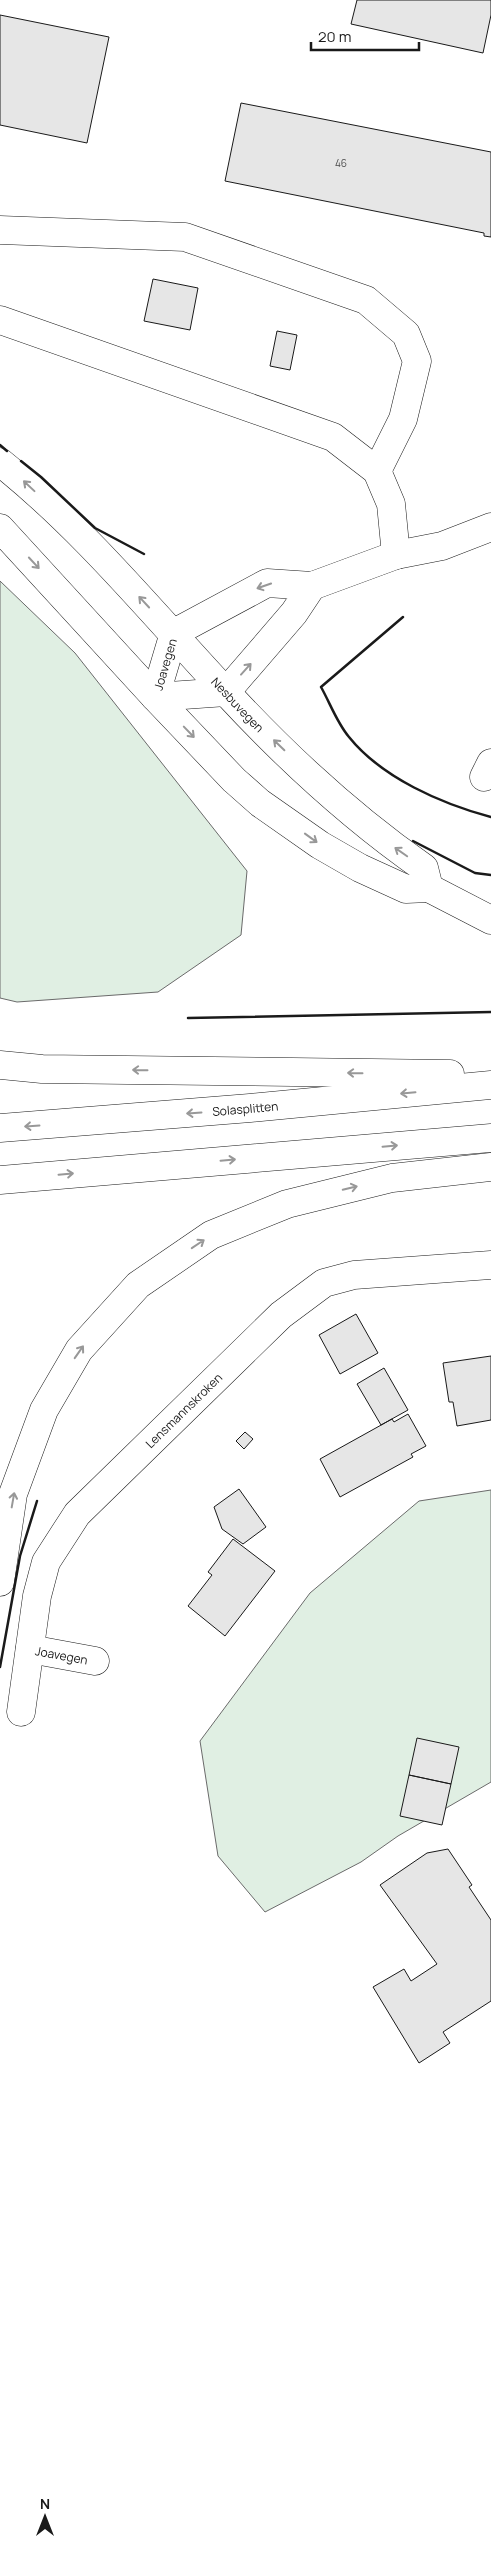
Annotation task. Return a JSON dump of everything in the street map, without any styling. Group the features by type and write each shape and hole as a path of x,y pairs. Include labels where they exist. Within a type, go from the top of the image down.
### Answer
{"main road":[{"path":"0,230 185,237 366,300 406,334 418,361 403,419 377,472"},
{"path":"0,320 333,437 377,472 391,504 396,555"},
{"name":"Nesbuvegen","path":"0,462 79,533 174,633 226,692 347,810 424,868 429,888"},
{"name":"Joavegen","path":"226,692 155,696 174,633 268,583 312,586 396,555 442,546 491,527"},
{"path":"0,528 234,780 260,802 320,845 360,868 406,889 429,888 491,920"},
{"path":"226,692 294,613 312,586"},
{"path":"0,1065 42,1069 491,1074"},
{"name":"Solasplitten","path":"0,1128 250,1108 491,1085"},
{"path":"0,1180 491,1138"},
{"path":"0,1582 13,1494 44,1410 79,1350 138,1285 211,1235 287,1204 392,1178 491,1167"},
{"name":"Lensmannskroken","path":"22,1712 37,1596 46,1562 77,1514 281,1315 324,1283 354,1275 491,1265"},
{"name":"Joavegen","path":"30,1649 95,1661"}],"green space":[{"path":"0,581 75,653 247,871 241,935 158,992 17,1002 0,998"},
{"path":"491,1490 491,1782 398,1836 361,1862 265,1912 218,1856 200,1741 310,1593 419,1501"}],"building":[{"path":"357,0 491,0 491,15 483,53 351,24"},
{"path":"0,15 109,37 87,143 0,125"},
{"path":"241,103 491,152 491,237 484,236 484,233 225,181"},
{"path":"153,279 198,288 190,330 144,321"},
{"path":"277,331 297,335 290,370 270,366"},
{"path":"356,1314 378,1353 340,1374 319,1335"},
{"path":"491,1356 491,1420 457,1426 453,1402 449,1402 443,1363"},
{"path":"384,1368 408,1410 381,1425 357,1384"},
{"path":"408,1414 426,1446 411,1454 413,1457 340,1497 320,1459 392,1419 394,1422"},
{"path":"245,1432 253,1439 244,1449 236,1441"},
{"path":"239,1489 266,1527 243,1544 222,1529 214,1507"},
{"path":"233,1539 275,1571 225,1636 188,1606 212,1575 208,1572"},
{"path":"417,1738 459,1747 451,1784 409,1775"},
{"path":"409,1775 451,1784 442,1825 400,1816"},
{"path":"448,1849 472,1885 469,1887 491,1920 491,2001 443,2032 450,2043 419,2063 373,1987 404,1969 411,1981 437,1964 380,1885 427,1853"}],"wall":[{"path":"0,445 7,451"},
{"path":"21,461 41,477 95,528 144,554"},
{"path":"403,617 321,687 337,719 349,737 378,765 414,788 433,797 491,817"},
{"path":"413,841 475,873 491,875"},
{"path":"188,1018 491,1012"},
{"path":"0,1667 20,1556 37,1501"}]}
